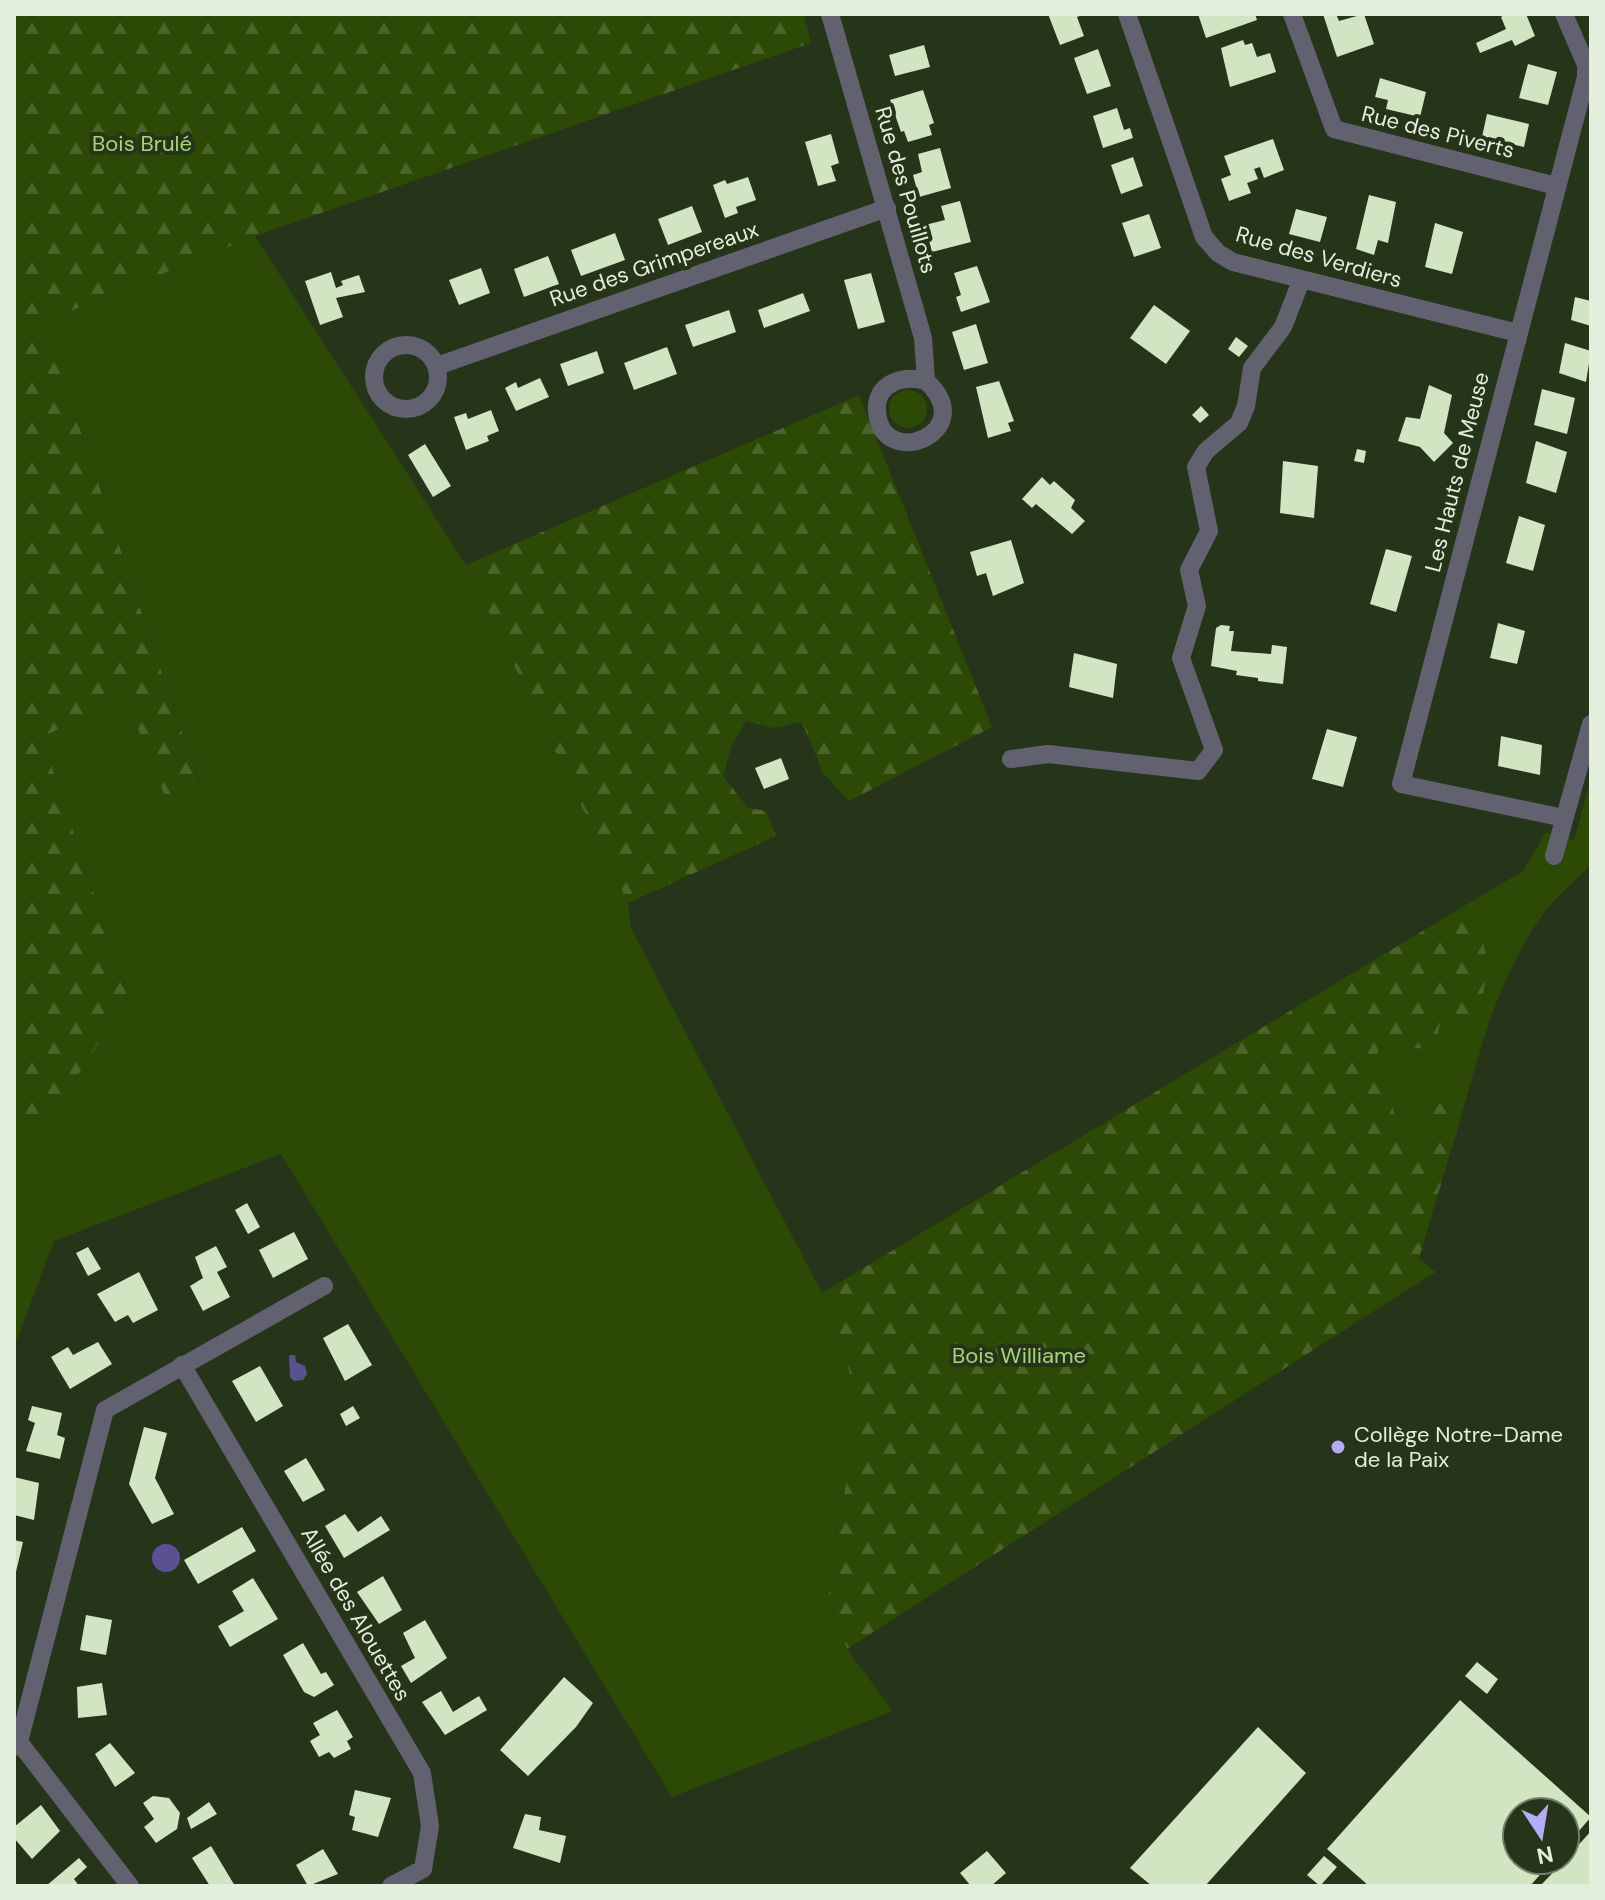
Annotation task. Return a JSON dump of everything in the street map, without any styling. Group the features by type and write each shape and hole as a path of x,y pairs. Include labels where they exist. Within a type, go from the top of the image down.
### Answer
{"street":[{"name":"Rue des Pouillots","path":"830,14 923,338 926,381"},
{"name":"Rue des Verdiers","path":"1127,14 1204,237 1218,253 1233,262 1301,281 1518,333"},
{"name":"Rue des Piverts","path":"1292,14 1334,129 1556,186"},
{"name":"Les Hauts de Meuse","path":"1564,14 1586,65 1586,77 1401,784 1564,818"},
{"name":"Rue des Grimpereaux","path":"437,366 887,208"},
{"path":"1011,759 1048,754 1198,771 1214,750 1181,658 1197,606 1189,570 1209,531 1196,467 1206,451 1239,423 1246,406 1252,368 1283,327 1301,281"},
{"path":"1554,856 1591,724"},
{"path":"130,1886 16,1744 105,1410 324,1286"},
{"name":"Allée des Alouettes","path":"182,1365 422,1773 430,1826 423,1869 391,1886"}],"green space":[{"name":"Bois Brulé","path":"14,14 804,14 811,43 255,236 44,322 201,789 169,807 126,698 42,737 128,997 38,1138 14,1151"},
{"path":"255,236 466,565 628,903 631,928 822,1293 843,1344 855,1399 852,1451 829,1577 829,1602 847,1649 893,1711 672,1797 281,1154 54,1241 14,1348 14,1151 38,1138 128,997 42,737 126,697 169,806 201,788 44,322"},
{"path":"908,390 921,396 927,409 921,422 908,428 895,422 889,409 895,396"},
{"path":"859,395 992,727 849,801 823,773 802,722 774,728 746,721 731,747 723,776 748,808 766,811 776,836 628,903 466,565"},
{"path":"1591,778 1589,866 1546,910 1517,957 1495,1006 1463,1110 1420,1100 1426,1136 1403,1158 1391,1097 1377,1085 1378,1047 1434,1049 1441,1015 1488,964 1474,900 1523,871 1546,832 1574,840"},
{"name":"Bois Williame","path":"1474,900 1488,964 1480,1014 1442,1015 1434,1049 1378,1047 1377,1084 1391,1097 1403,1157 1426,1136 1420,1099 1463,1110 1419,1258 1435,1272 847,1649 829,1602 829,1577 852,1451 855,1399 843,1344 822,1293"}],"shaded area":[{"path":"289,1355 295,1355 296,1362 305,1366 307,1374 303,1380 294,1381 290,1377"},
{"path":"166,1544 176,1548 180,1558 176,1568 166,1572 156,1568 152,1558 156,1548"}],"building":[{"path":"1048,14 1085,14 1077,17 1084,36 1060,45"},
{"path":"1198,14 1255,14 1257,20 1206,38"},
{"path":"1323,14 1336,14 1339,21 1364,14 1374,44 1337,57"},
{"path":"1526,14 1535,36 1515,46 1512,40 1480,53 1476,43 1506,29 1501,17"},
{"path":"1243,40 1245,45 1252,43 1257,57 1270,53 1276,72 1230,87 1221,48"},
{"path":"924,45 930,67 895,76 889,55"},
{"path":"1098,49 1111,86 1087,94 1074,58"},
{"path":"1528,64 1557,72 1548,105 1519,98"},
{"path":"1380,78 1426,92 1420,117 1386,109 1388,100 1375,97"},
{"path":"923,90 934,123 929,125 932,135 908,142 904,131 901,132 890,100"},
{"path":"1117,108 1124,130 1130,128 1133,138 1103,148 1093,116"},
{"path":"1487,114 1529,124 1524,147 1482,137"},
{"path":"831,134 839,163 831,166 836,181 818,186 805,142"},
{"path":"1273,139 1284,170 1264,178 1260,167 1254,169 1258,179 1247,183 1251,193 1229,201 1221,179 1231,175 1224,156"},
{"path":"940,148 951,188 919,197 913,175 922,172 918,154"},
{"path":"1133,157 1143,186 1121,194 1111,165"},
{"path":"748,177 756,200 736,207 738,213 725,218 713,185"},
{"path":"1369,195 1396,202 1388,243 1378,240 1374,255 1356,249"},
{"path":"960,201 971,242 932,252 925,225 945,220 941,206"},
{"path":"692,206 702,232 668,245 658,219"},
{"path":"1296,209 1327,217 1320,242 1289,234"},
{"path":"1149,214 1161,248 1134,257 1122,223"},
{"path":"1435,223 1463,232 1452,274 1425,267"},
{"path":"615,233 625,260 581,276 571,250"},
{"path":"548,256 559,284 524,297 514,269"},
{"path":"977,266 990,302 961,312 956,297 961,295 954,273"},
{"path":"481,268 490,293 459,305 449,280"},
{"path":"331,272 336,288 343,285 341,281 359,275 365,292 336,298 343,317 320,325 305,281"},
{"path":"871,273 885,322 858,329 844,280"},
{"path":"803,293 810,311 764,328 758,310"},
{"path":"1575,297 1591,301 1591,326 1571,320"},
{"path":"1154,305 1190,331 1166,364 1130,338"},
{"path":"729,310 736,332 693,347 685,325"},
{"path":"976,324 988,363 964,370 952,332"},
{"path":"1236,337 1248,346 1239,357 1228,349"},
{"path":"1565,343 1591,351 1586,382 1559,373"},
{"path":"667,347 677,374 634,390 624,363"},
{"path":"597,351 604,373 568,386 560,364"},
{"path":"540,378 549,397 516,411 505,388 516,382 518,388"},
{"path":"999,381 1014,421 1008,423 1011,431 988,438 976,387"},
{"path":"1429,385 1452,395 1444,433 1453,443 1434,462 1420,447 1398,441 1406,417 1420,419"},
{"path":"1542,389 1575,398 1567,434 1534,425"},
{"path":"1201,406 1209,415 1200,423 1192,415"},
{"path":"491,410 499,431 487,436 489,441 466,450 454,417 466,413 468,419"},
{"path":"1536,441 1567,452 1556,493 1526,483"},
{"path":"425,444 451,486 433,497 408,455"},
{"path":"1357,449 1366,451 1364,463 1354,461"},
{"path":"1283,461 1318,466 1314,518 1280,513"},
{"path":"1042,477 1050,485 1054,481 1075,500 1071,508 1085,521 1072,534 1036,504 1032,508 1022,499"},
{"path":"1519,516 1545,525 1533,571 1506,563"},
{"path":"1011,540 1024,583 993,596 986,573 977,576 970,552"},
{"path":"1386,549 1412,556 1396,612 1370,604"},
{"path":"1498,623 1525,631 1517,664 1490,658"},
{"path":"1230,626 1229,631 1234,631 1231,651 1271,654 1272,645 1287,647 1283,684 1258,681 1258,678 1236,675 1237,671 1211,666 1216,628"},
{"path":"1074,653 1117,664 1113,698 1069,687"},
{"path":"1327,729 1357,737 1343,787 1312,779"},
{"path":"1501,736 1542,745 1540,775 1498,766"},
{"path":"781,758 789,779 764,789 755,768"},
{"path":"247,1203 260,1227 248,1234 235,1210"},
{"path":"294,1232 308,1259 273,1278 259,1250"},
{"path":"216,1246 227,1267 217,1272 230,1297 203,1311 190,1286 203,1278 195,1257"},
{"path":"88,1247 101,1269 88,1276 76,1253"},
{"path":"139,1272 158,1310 133,1323 128,1315 115,1322 97,1294"},
{"path":"348,1324 372,1365 345,1381 323,1338"},
{"path":"98,1342 112,1364 70,1389 51,1357 68,1347 73,1355"},
{"path":"260,1366 283,1406 256,1422 232,1381"},
{"path":"32,1406 62,1413 57,1435 65,1438 60,1459 26,1451 35,1423 28,1420"},
{"path":"353,1406 360,1418 346,1426 340,1414"},
{"path":"144,1427 167,1433 155,1478 174,1514 152,1524 129,1484"},
{"path":"306,1458 325,1490 303,1502 284,1471"},
{"path":"14,1477 39,1483 34,1520 14,1515"},
{"path":"345,1514 358,1532 381,1516 390,1530 344,1558 325,1526"},
{"path":"242,1527 256,1551 198,1584 184,1560"},
{"path":"14,1540 23,1542 15,1576 14,1575"},
{"path":"383,1576 402,1610 379,1624 357,1592"},
{"path":"253,1578 278,1619 230,1647 218,1626 244,1611 232,1591"},
{"path":"86,1615 112,1620 106,1655 80,1650"},
{"path":"425,1620 447,1658 411,1683 401,1666 415,1658 403,1633"},
{"path":"303,1643 321,1674 326,1672 334,1685 314,1697 304,1692 283,1655"},
{"path":"1477,1662 1498,1679 1487,1694 1465,1676"},
{"path":"564,1677 593,1703 576,1727 528,1776 500,1750"},
{"path":"102,1683 107,1715 78,1718 77,1687"},
{"path":"441,1691 453,1712 479,1696 487,1710 445,1735 422,1702"},
{"path":"1460,1700 1567,1796 1501,1796 1501,1876 1539,1876 1530,1886 1369,1886 1327,1849"},
{"path":"337,1710 353,1737 347,1741 351,1749 334,1758 329,1752 319,1757 310,1741 320,1735 313,1723"},
{"path":"1258,1727 1306,1773 1205,1886 1152,1886 1130,1868"},
{"path":"110,1743 135,1773 115,1787 95,1754"},
{"path":"355,1790 391,1798 378,1837 352,1830 355,1817 349,1815"},
{"path":"153,1796 169,1798 180,1813 177,1829 156,1843 144,1827 154,1819 143,1803"},
{"path":"209,1802 217,1814 191,1829 187,1818"},
{"path":"41,1805 60,1831 32,1859 14,1838 14,1827"},
{"path":"1581,1808 1591,1817 1581,1829"},
{"path":"525,1814 541,1817 539,1830 566,1836 560,1863 513,1848"},
{"path":"1591,1831 1591,1886 1540,1886 1550,1876 1581,1876 1581,1842"},
{"path":"211,1846 235,1886 210,1886 192,1858"},
{"path":"323,1849 338,1874 308,1886 296,1865"},
{"path":"987,1851 1006,1873 991,1886 971,1886 960,1873"},
{"path":"1324,1856 1337,1867 1320,1886 1307,1875"},
{"path":"79,1858 87,1867 74,1879 79,1886 46,1886"}],"place":[{"name":"Collège Notre-Dame de la Paix","path":"1338,1447"}]}
